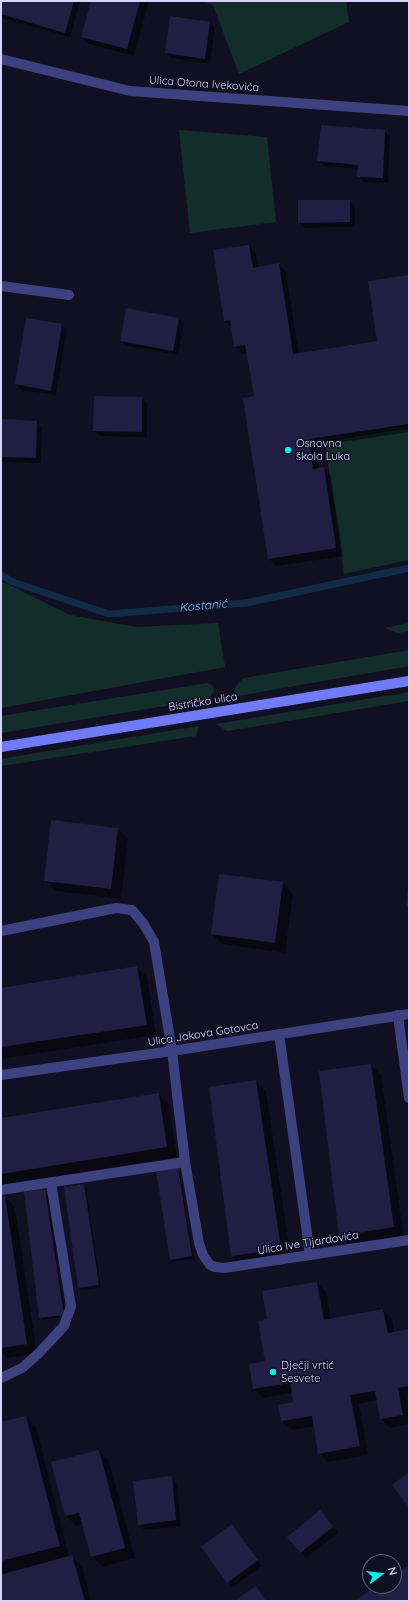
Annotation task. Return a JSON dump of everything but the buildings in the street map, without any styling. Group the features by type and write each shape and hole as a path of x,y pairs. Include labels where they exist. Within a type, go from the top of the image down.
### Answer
{"main road":[{"name":"Bistrička ulica","path":"1,747 409,681"}],"street":[{"name":"Ulica Otona Ivekovića","path":"1,59 130,91 409,111"},
{"path":"1,286 69,295"},
{"path":"1,931 116,908 132,910 143,922 154,942 172,1052 185,1162 1,1190"},
{"name":"Ulica Jakova Gotovca","path":"1,1075 172,1052 409,1014"},
{"path":"398,1016 409,1098"},
{"path":"279,1034 310,1255"},
{"name":"Ulica Ive Tijardovića","path":"185,1162 199,1242 203,1255 210,1265 215,1267 224,1268 409,1240"},
{"path":"1,1378 22,1368 38,1354 64,1326 71,1306 51,1183"}],"green space":[{"path":"202,1 346,1 349,22 239,74 213,5"},
{"path":"179,130 267,137 276,222 190,233"},
{"path":"409,428 409,560 344,574 325,442"},
{"path":"1,581 70,615 137,627 218,623 225,667 1,708"},
{"path":"409,623 409,631 398,633 384,628"},
{"path":"409,650 409,666 232,697 236,686 243,678"},
{"path":"208,683 213,686 214,692 208,699 1,733 1,716"},
{"path":"409,692 409,701 227,731 216,724"},
{"path":"199,726 196,736 1,766 1,759"}],"waterway":[{"name":"Kostanić","path":"1,575 13,582 109,614 246,603 409,568"}],"place":[{"name":"Osnovna škola Luka","path":"288,450"},
{"name":"Dječji vrtić Sesvete","path":"273,1372"}]}
